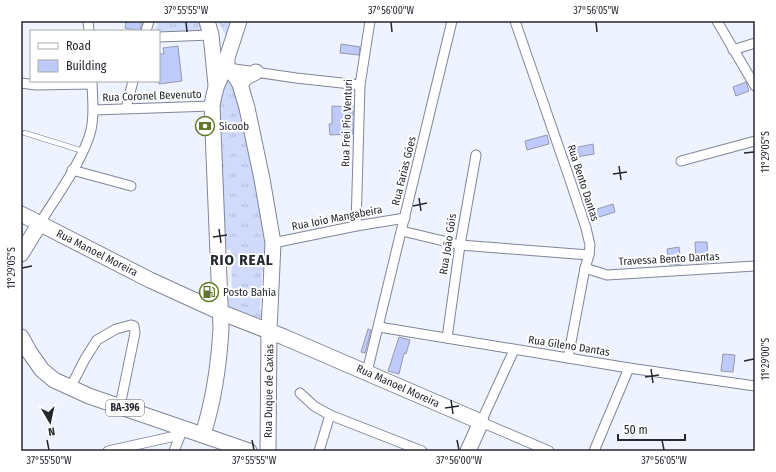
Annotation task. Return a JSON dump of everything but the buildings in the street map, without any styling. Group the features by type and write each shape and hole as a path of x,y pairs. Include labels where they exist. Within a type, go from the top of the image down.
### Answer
{"main road":[{"path":"203,434 211,407 220,348 221,328 212,106 216,86 227,63 239,21"},
{"path":"216,86 209,26 214,26 227,63 240,84 246,77 256,72"},
{"name":"Rua Duque de Caxias","path":"240,84 255,144 273,243 269,331 268,451"},
{"name":"Rua Manoel Moreira","path":"21,214 150,280 220,312 367,372 481,422"},
{"path":"21,254 40,224"},
{"name":"BA-396","path":"21,337 42,370 54,380 70,388 120,406 182,432 203,434 249,451"},
{"path":"468,451 481,422"}],"street":[{"name":"Rua Frei Pio Venturi","path":"356,226 360,85 370,21"},
{"name":"Rua Farias Góes","path":"367,372 452,21"},
{"name":"Rua Bento Dantas","path":"515,21 570,180 590,245 568,358"},
{"path":"717,21 755,86"},
{"path":"160,38 209,26"},
{"path":"733,50 755,43"},
{"path":"227,63 256,72 360,85"},
{"name":"Rua Coronel Bevenuto","path":"21,83 36,85 92,82 94,110 91,130 83,151 40,224"},
{"path":"126,108 133,82"},
{"name":"Rua Coronel Bevenuto","path":"94,110 212,106"},
{"path":"681,161 755,141"},
{"name":"Rua João Góis","path":"447,338 460,245 476,155"},
{"path":"72,170 131,186"},
{"name":"Rua Ioio Mangabeira","path":"273,243 356,226 405,218"},
{"path":"402,231 460,245 589,255"},
{"name":"Travessa Bento Dantas","path":"585,268 607,275 755,266"},
{"path":"70,388 96,340 116,329 131,325 134,326 135,333 120,406"},
{"name":"Rua Gileno Dantas","path":"379,327 514,350 755,386"},
{"path":"481,422 514,350"},
{"path":"594,451 629,368"},
{"path":"300,393 314,406 330,415 422,451"},
{"path":"319,451 330,415"},
{"name":"Rua Manoel Moreira","path":"481,422 549,451"},
{"path":"108,451 132,448 182,432"},
{"path":"174,451 182,432"}],"lane":[{"path":"25,133 83,151"}],"green space":[{"path":"158,21 202,21 204,30 160,33 160,30 156,29"},
{"path":"218,21 231,21 226,36"},
{"path":"231,79 244,110 269,240 268,271 262,272 260,309 264,312 260,321 229,309 227,305 226,294 232,294 231,250 223,249 220,101 225,80"}],"place":[{"name":"Sicoob","path":"205,126"},
{"name":"Posto Bahia","path":"209,292"}],"district":[{"name":"RIO REAL","path":"242,260"}]}
